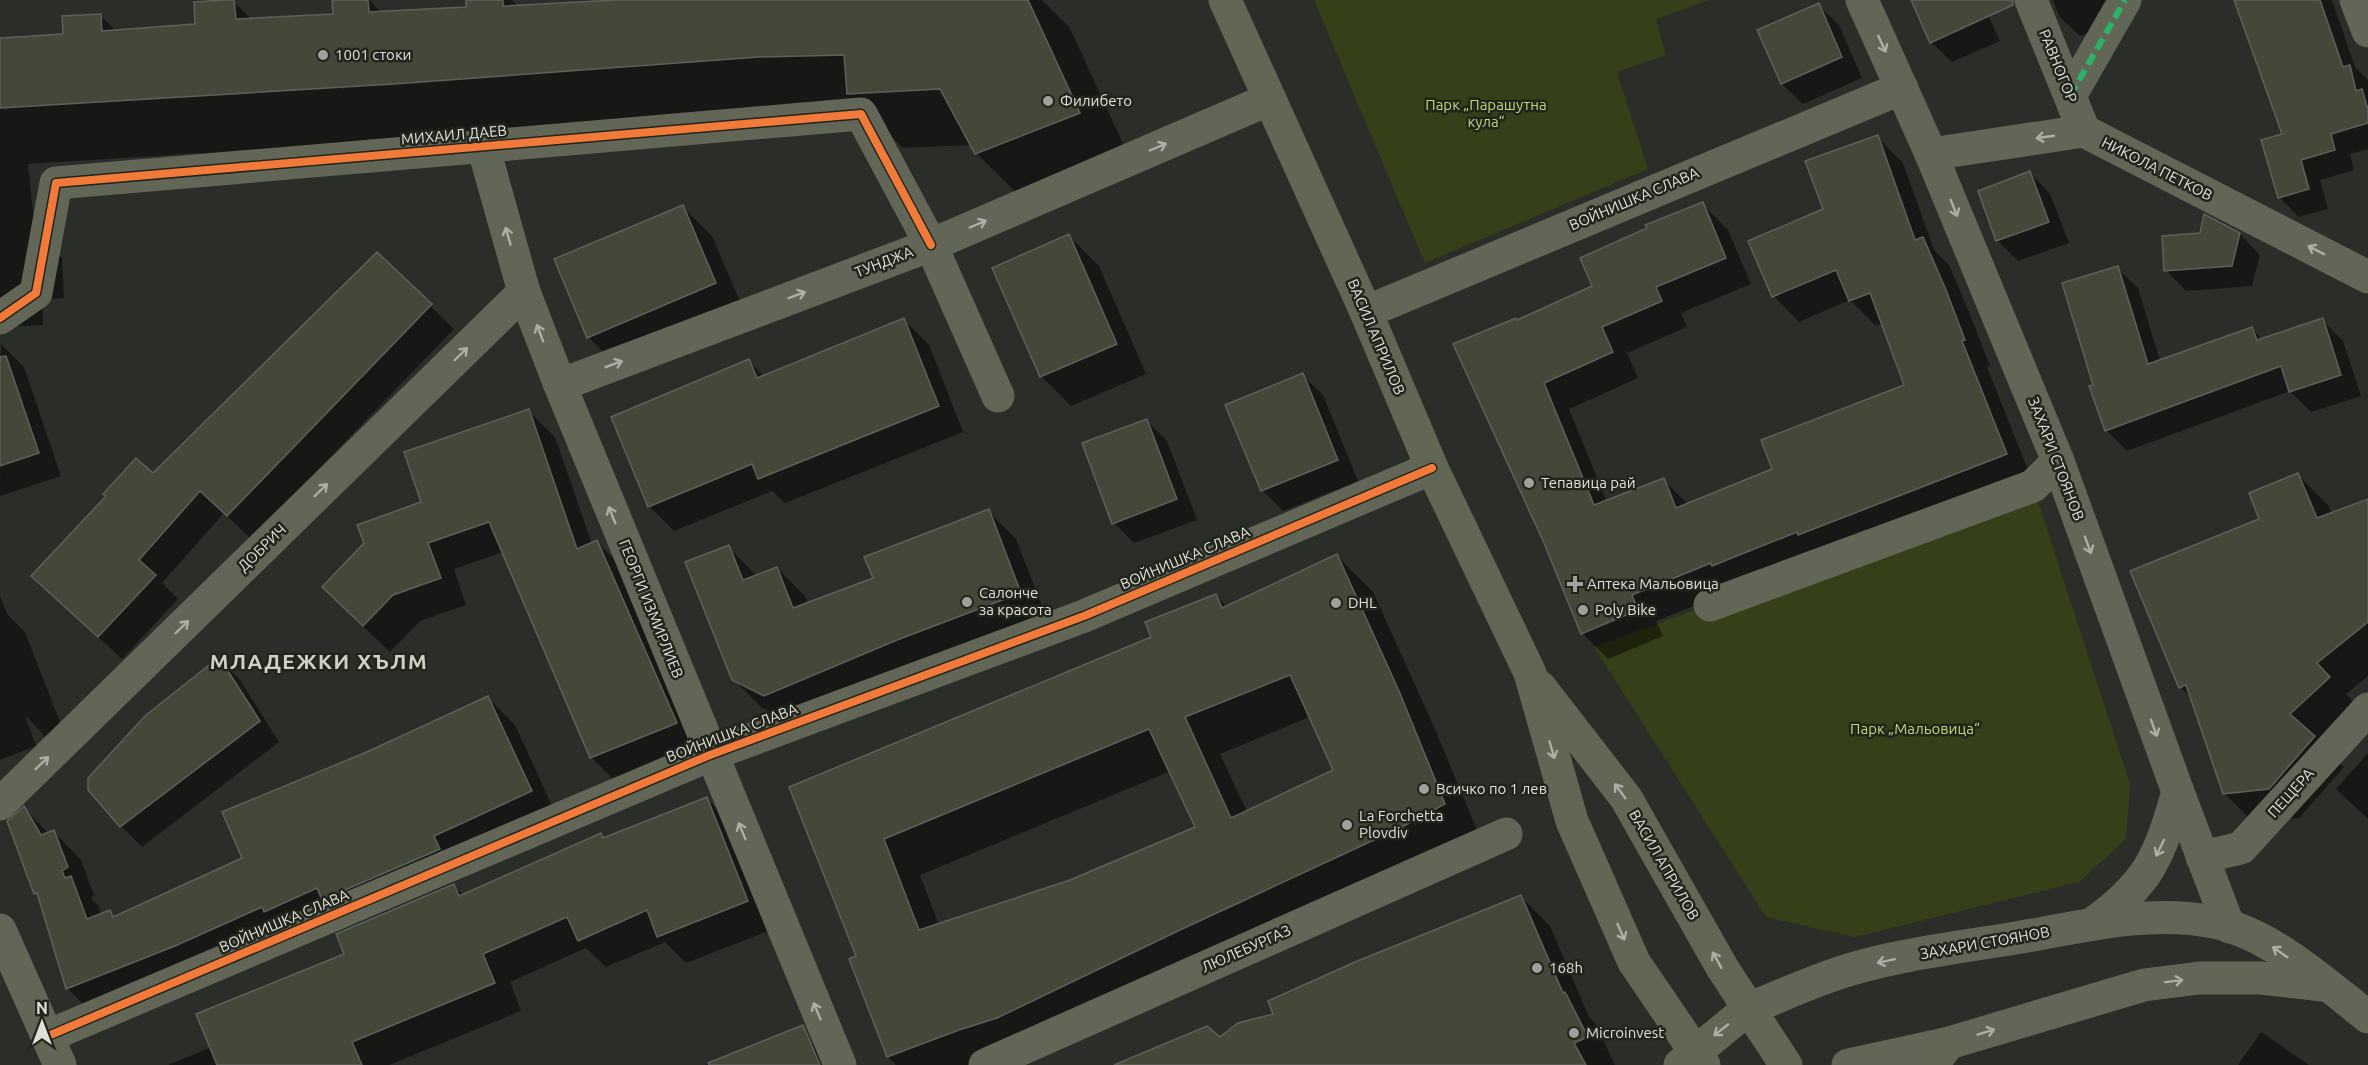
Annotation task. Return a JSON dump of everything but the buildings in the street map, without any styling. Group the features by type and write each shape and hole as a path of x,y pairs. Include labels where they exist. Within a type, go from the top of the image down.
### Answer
{"main road":[{"name":"ВАСИЛ АПРИЛОВ","path":"1225,0 1366,312 1432,468 1530,674 1572,820 1634,962 1693,1060"},
{"name":"ВАСИЛ АПРИЛОВ","path":"1530,674 1626,798 1723,969 1786,1065"},
{"path":"1693,1060 1748,1009"}],"street":[{"name":"ЗАХАРИ СТОЯНОВ","path":"1862,0 1931,154 2058,461 2229,927"},
{"name":"РАВНОГОР","path":"2031,0 2084,131"},
{"path":"2070,96 2125,0"},
{"path":"2356,0 2368,31"},
{"name":"ВОЙНИШКА СЛАВА","path":"1366,312 1902,88"},
{"name":"ТУНДЖА","path":"560,385 931,245 1270,99"},
{"name":"МИХАИЛ ДАЕВ","path":"0,318 36,293 56,183 861,114 931,245"},
{"name":"НИКОЛА ПЕТКОВ","path":"1931,154 2084,131 2368,277"},
{"name":"ГЕОРГИ ИЗМИРЛИЕВ","path":"483,146 524,292 560,385 710,755 840,1065"},
{"path":"931,245 998,396"},
{"name":"ДОБРИЧ","path":"0,804 524,292"},
{"path":"1710,605 2033,486 2058,461"},
{"name":"ВОЙНИШКА СЛАВА","path":"54,1051 710,755 1084,616 1432,468"},
{"name":"ПЕЩЕРА","path":"2202,857 2241,848 2368,709"},
{"path":"2092,924 2120,905 2144,878 2163,842 2178,792"},
{"name":"ЛЮЛЕБУРГАЗ","path":"986,1065 1506,834"},
{"name":"ЗАХАРИ СТОЯНОВ","path":"1748,1009 1834,975 1883,961 2092,924 2164,917 2214,922 2261,939 2328,985 2368,1017"},
{"path":"0,930 54,1051"},
{"path":"1848,1065 1940,1054 2144,985 2199,978 2261,978 2328,985"}],"green space":[{"name":"Парк „Парашутна кула“","path":"1314,0 1709,0 1656,19 1666,55 1617,72 1648,169 1425,263"},
{"name":"Парк „Мальовица“","path":"2033,486 2130,784 2126,839 2079,882 1855,937 1766,917 1594,647"}],"marked path":[{"path":"2070,96 2125,0"}],"cycle path":[{"path":"0,318 36,293 56,183 861,114 931,245"},
{"path":"48,1036 710,755 1084,616 1432,468"}],"place":[{"name":"1001 стоки","path":"323,55"},
{"name":"Филибето","path":"1048,101"},
{"name":"Тепавица рай","path":"1529,483"},
{"name":"Аптека Мальовица","path":"1575,584"},
{"name":"Салонче за красота","path":"967,602"},
{"name":"DHL","path":"1336,603"},
{"name":"Poly Bike","path":"1583,610"},
{"name":"Всичко по 1 лев","path":"1424,789"},
{"name":"La Forchetta Plovdiv","path":"1347,825"},
{"name":"168h","path":"1537,968"},
{"name":"Microinvest","path":"1574,1033"}],"district":[{"name":"МЛАДЕЖКИ ХЪЛМ","path":"319,662"}]}
